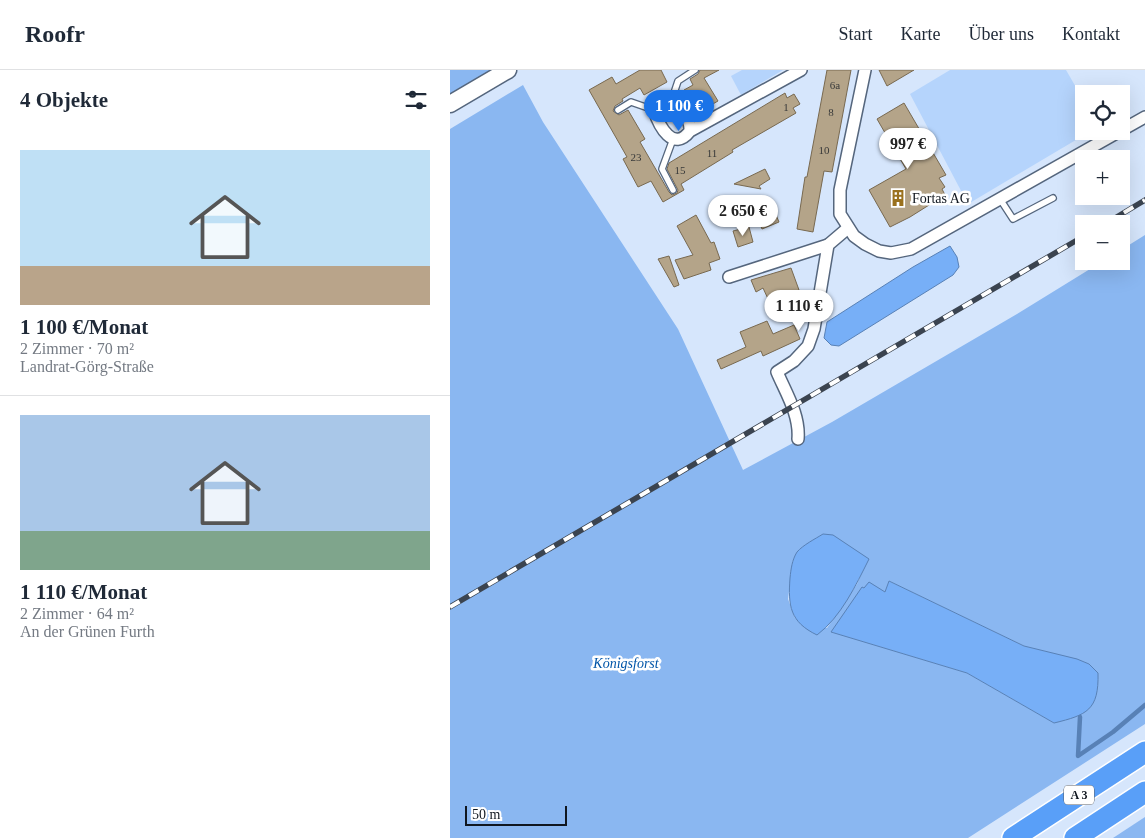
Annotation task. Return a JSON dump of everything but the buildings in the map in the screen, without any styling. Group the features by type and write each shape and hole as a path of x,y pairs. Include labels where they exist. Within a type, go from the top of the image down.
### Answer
{"highway":[{"name":"A 3","path":"1013,838 1145,752"},
{"name":"A 3","path":"1075,838 1145,792"}],"main road":[{"path":"450,104 508,70"}],"street":[{"path":"865,70 840,190 840,214 848,228 860,240 879,251 900,253 911,249 1145,117"},
{"path":"690,131 689,122 672,99 661,100 654,110 662,127 673,139 680,140 686,137 690,131 796,71"},
{"path":"729,277 828,245 848,228"},
{"path":"798,439 799,430 796,415 776,372 794,361 808,346 814,329 828,245"}],"lane":[{"path":"672,99 678,81 695,70"},
{"path":"618,110 631,102 654,110"},
{"path":"672,190 662,169 673,139"},
{"path":"1000,199 1013,219 1052,198"}],"shaded area":[{"path":"742,70 783,70 741,95 731,76"},
{"path":"950,70 1066,70 1075,86 1076,140 968,204 910,94"},
{"path":"950,246 957,257 959,267 953,275 839,346 831,345 824,338 827,322 913,267"},
{"path":"823,534 833,535 869,559 841,610 826,628 817,635 801,625 796,619 791,605 790,578 791,568 797,552"},
{"path":"889,581 1024,646 1077,659 1089,664 1098,673 1098,685 1093,703 1083,713 1054,723 967,673 831,632 862,587 864,588 869,582 885,592"}],"green space":[{"path":"450,70 491,70 450,94"},
{"name":"Königsforst","path":"523,85 543,122 678,329 743,470 832,422 1088,270 1130,270 1130,244 1145,235 1145,724 968,838 450,838 450,129","holes":["868,559 857,584 827,628 795,618 788,599 793,560","889,581 1024,646 1089,664 1054,723 967,673 832,632 862,588 885,592"]},
{"path":"1145,817 1145,838 1113,838"}],"waterway":[{"path":"1080,717 1078,756 1113,732 1145,705"}],"railway":[{"path":"1120,215 1145,200"},
{"path":"450,607 1075,241"}],"place":[{"name":"Fortas AG","path":"898,198"}]}
